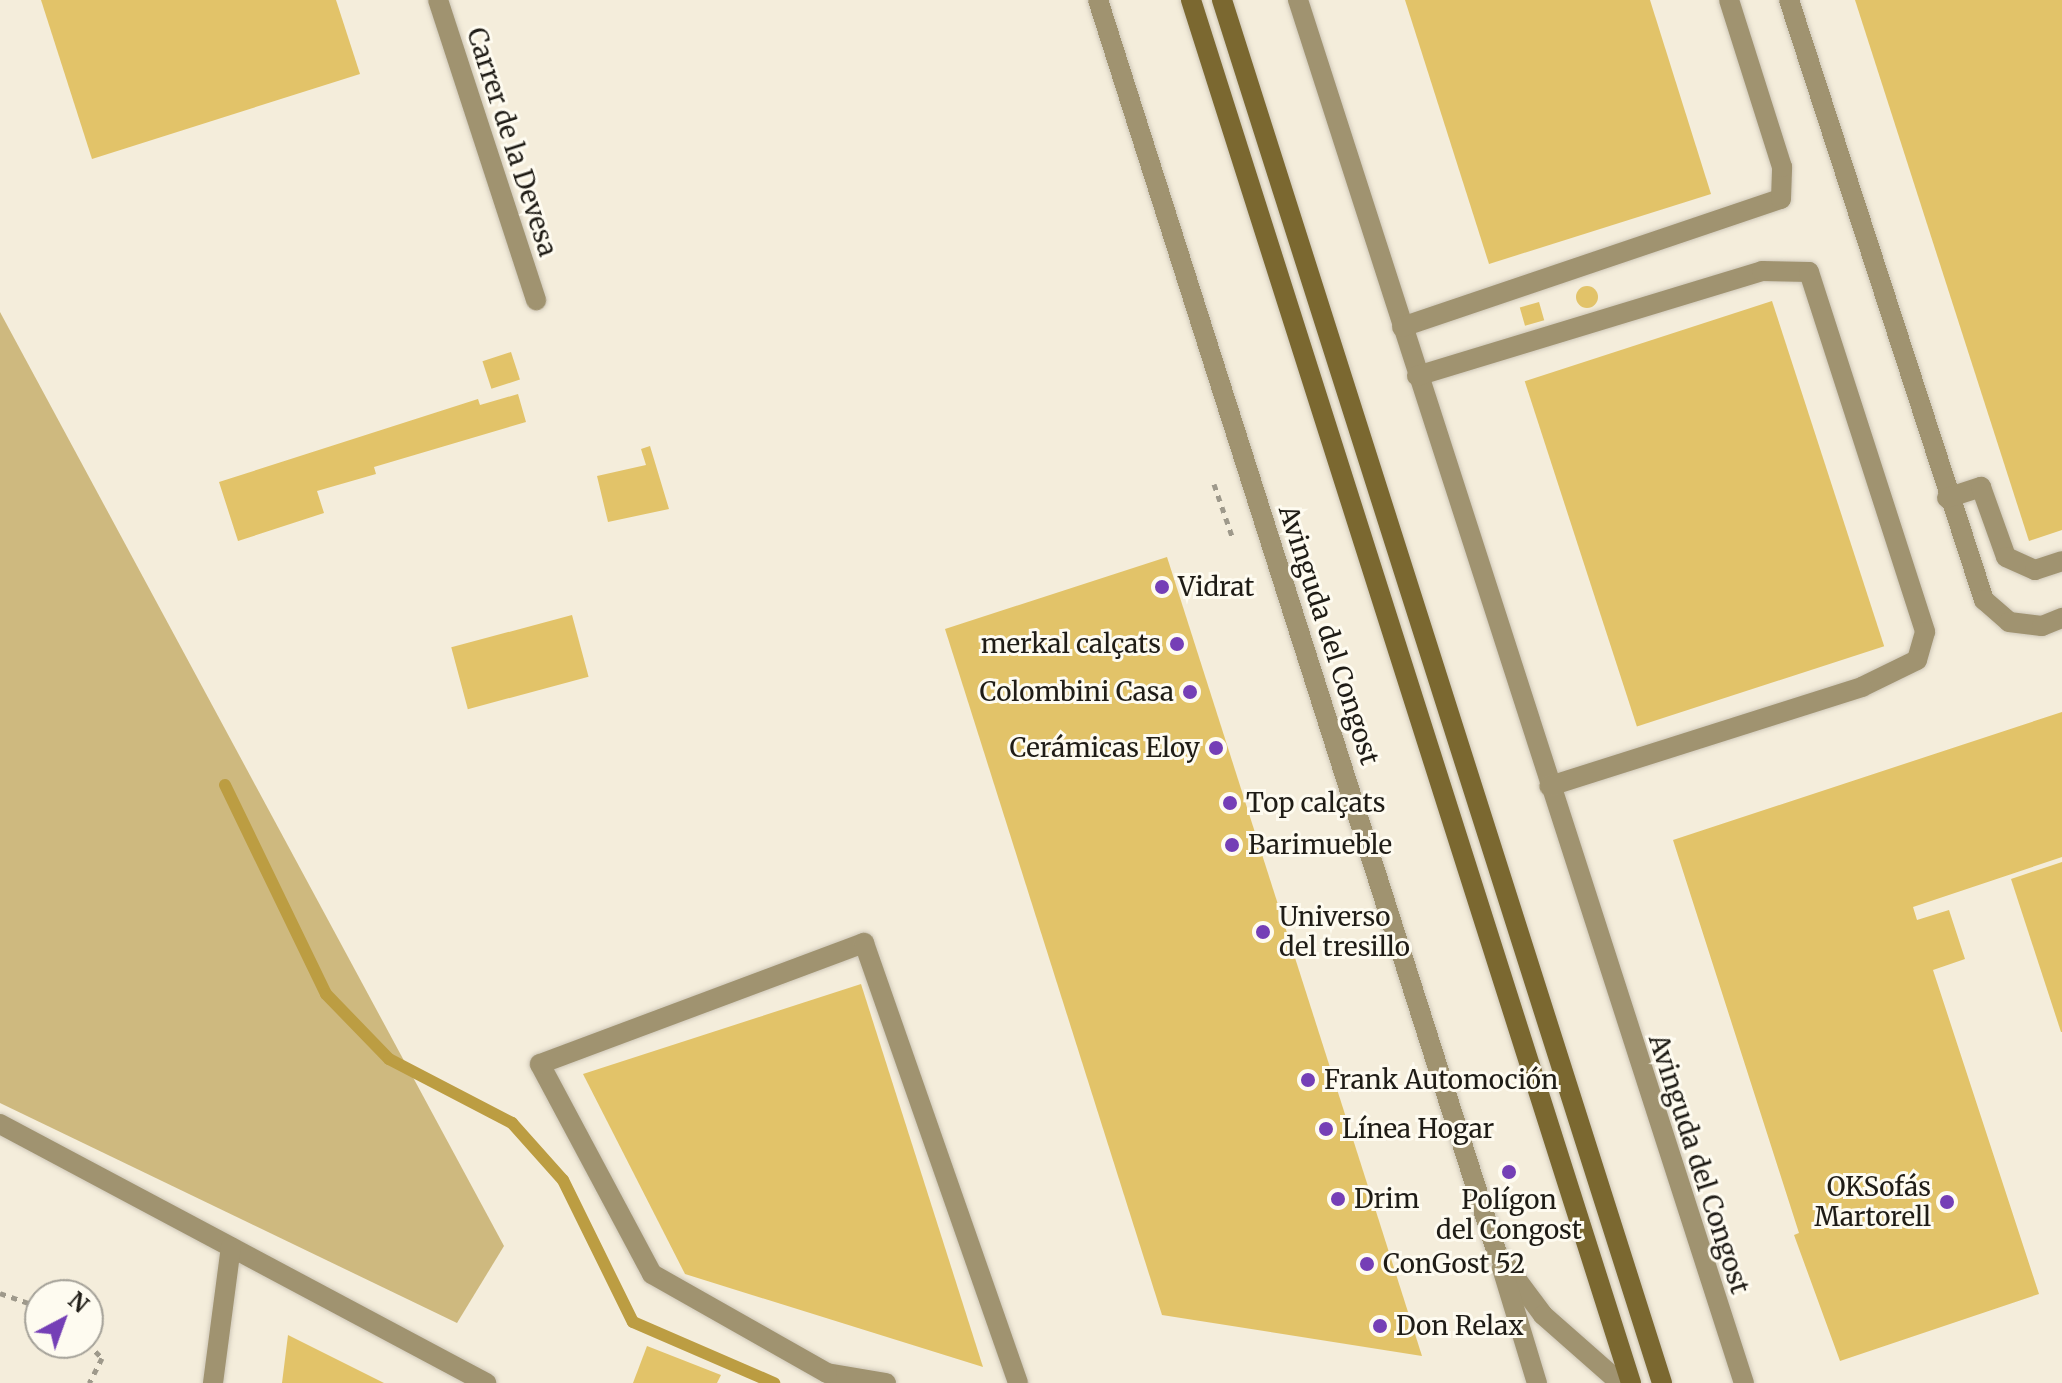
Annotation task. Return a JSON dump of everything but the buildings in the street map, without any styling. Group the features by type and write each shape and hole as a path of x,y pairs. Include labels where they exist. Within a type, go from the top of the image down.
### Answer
{"main road":[{"path":"1191,0 1631,1383"},
{"path":"1222,0 1662,1383"}],"street":[{"name":"Carrer de la Devesa","path":"438,0 536,300"},
{"name":"Avinguda del Congost","path":"1098,0 1497,1253 1543,1315 1620,1383"},
{"name":"Avinguda del Congost","path":"1298,0 1744,1383"},
{"path":"1402,327 1781,199 1782,167 1729,0"},
{"path":"1789,0 1947,498 1984,600 2009,622 2042,626 2062,618"},
{"path":"1417,376 1762,271 1809,272 1906,572 1925,632 1917,660 1862,687 1549,786"},
{"path":"1947,498 1981,487 2006,557 2035,570 2062,561"},
{"path":"886,1383 827,1373 652,1274 540,1064 864,943 1018,1383"},
{"path":"0,1124 486,1383"},
{"path":"213,1383 231,1247"},
{"path":"1497,1253 1537,1383"}],"path":[{"path":"1214,484 1233,539"},
{"path":"0,1293 24,1301"},
{"path":"89,1383 101,1359"}],"shaded area":[{"path":"0,312 504,1246 457,1323 0,1103"}],"waterway":[{"path":"225,785 326,994 389,1059 512,1123 563,1180 633,1322 774,1383"}],"place":[{"name":"Vidrat","path":"1162,587"},
{"name":"merkal calçats","path":"1177,644"},
{"name":"Colombini Casa","path":"1190,692"},
{"name":"Cerámicas Eloy","path":"1216,748"},
{"name":"Top calçats","path":"1230,803"},
{"name":"Barimueble","path":"1232,845"},
{"name":"Universo del tresillo","path":"1263,932"},
{"name":"Frank Automoción","path":"1308,1080"},
{"name":"Línea Hogar","path":"1326,1129"},
{"name":"Polígon del Congost","path":"1509,1172"},
{"name":"Drim","path":"1338,1199"},
{"name":"OKSofás Martorell","path":"1947,1202"},
{"name":"ConGost 52","path":"1367,1264"},
{"name":"Don Relax","path":"1380,1326"}]}
